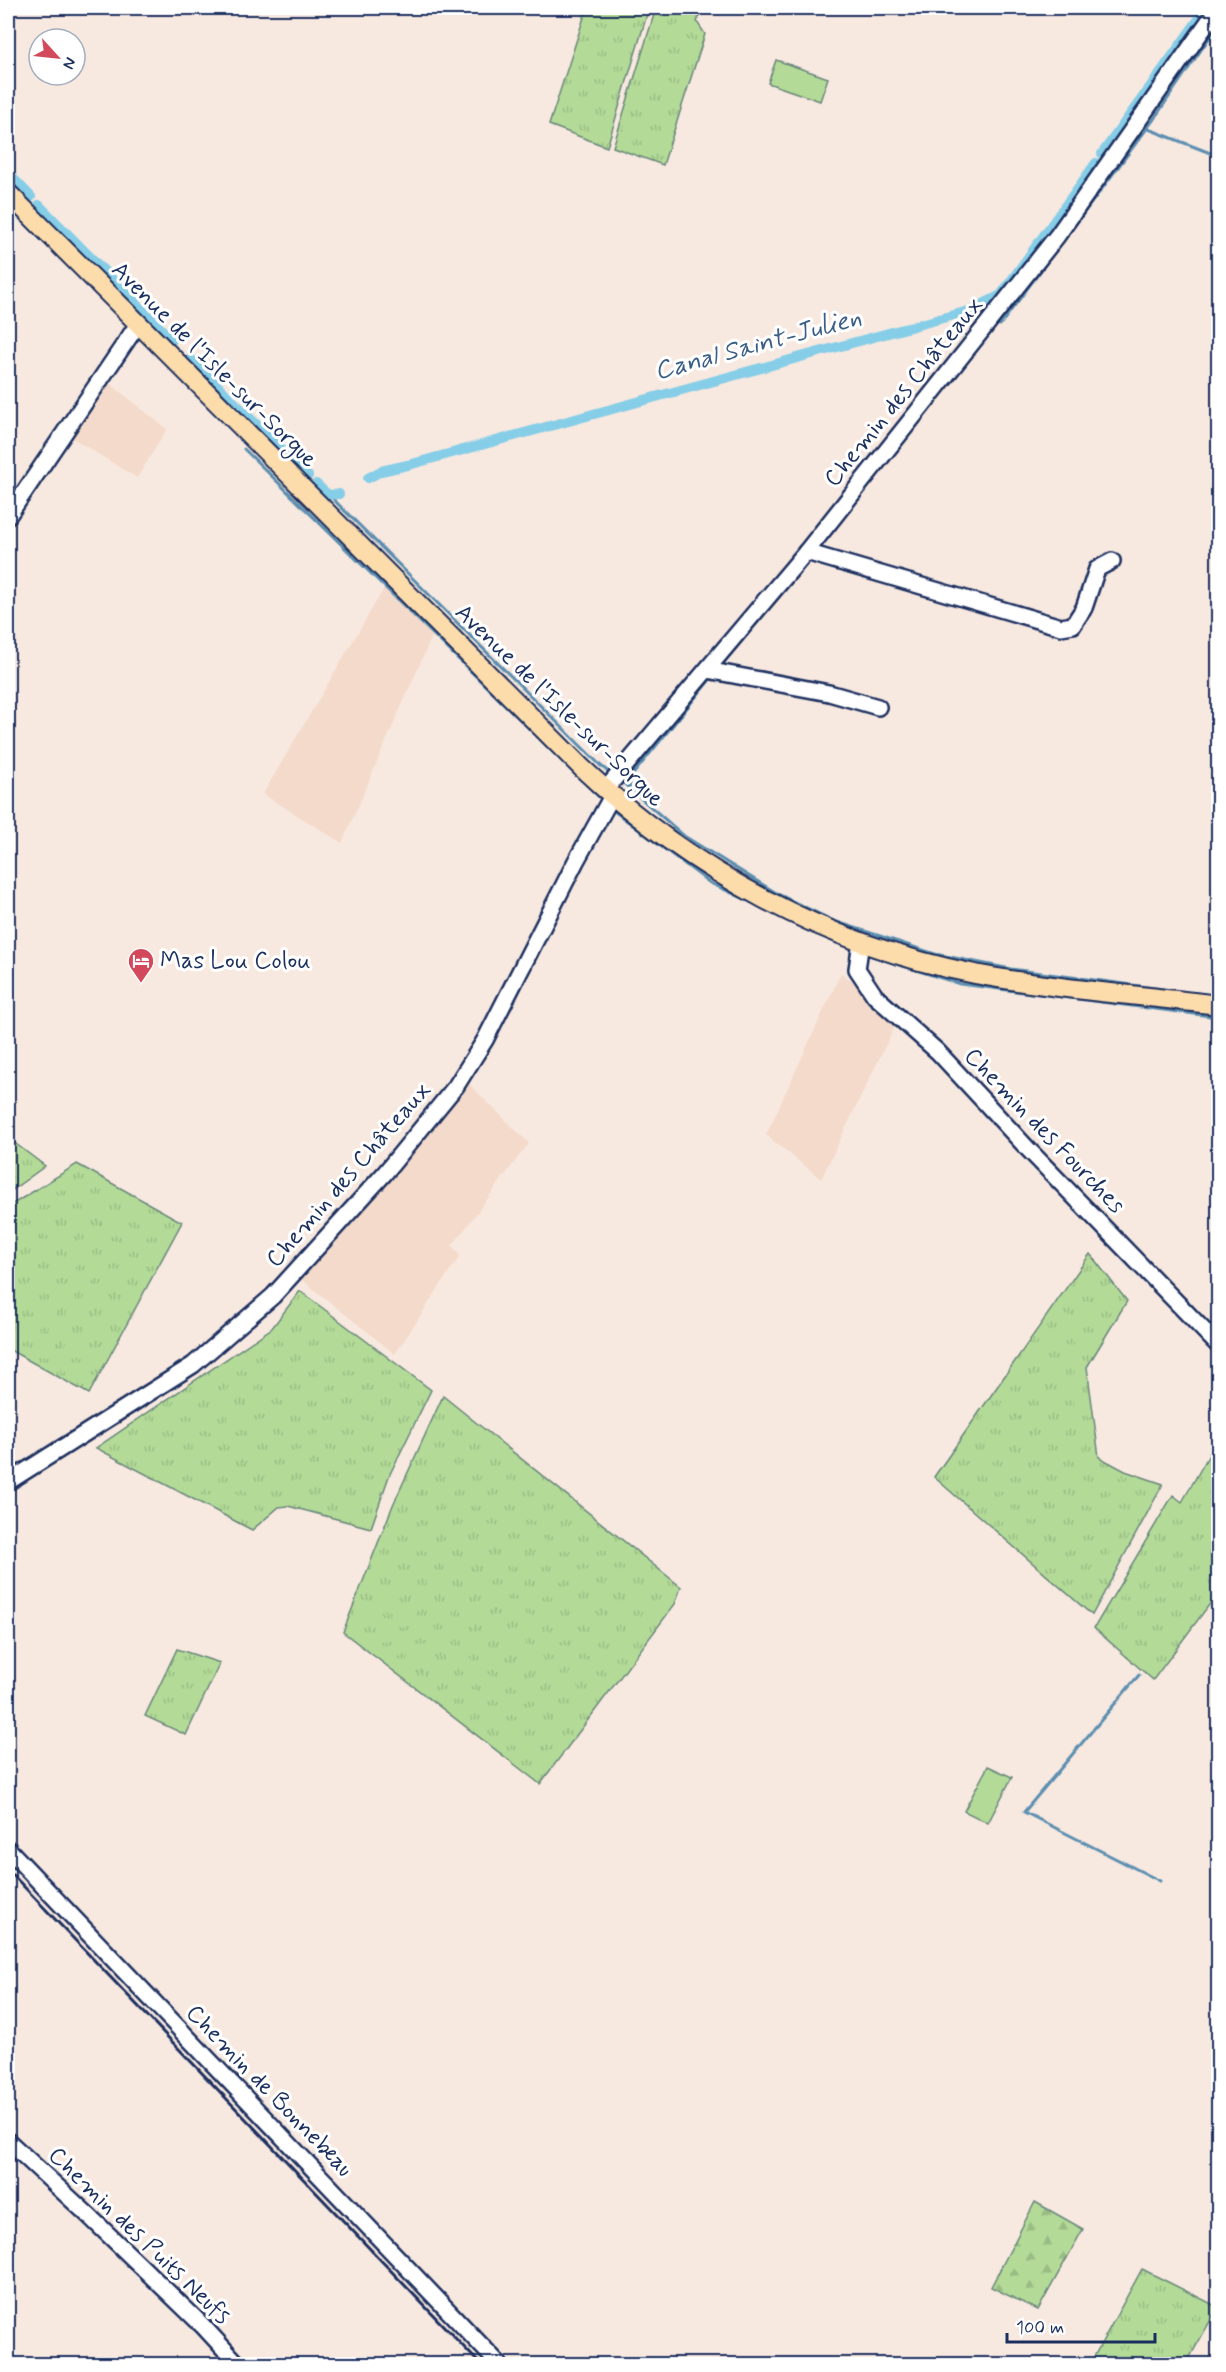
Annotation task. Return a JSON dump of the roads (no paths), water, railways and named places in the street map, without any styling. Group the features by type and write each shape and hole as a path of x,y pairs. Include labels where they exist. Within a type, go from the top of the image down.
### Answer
{"main road":[{"name":"Avenue de l'Isle-sur-Sorgue","path":"8,193 608,793 670,842 741,887 790,912 861,942 923,962 996,978 1218,1005"}],"street":[{"name":"Chemin des Châteaux","path":"8,1482 193,1365 273,1296 384,1174 456,1086 484,1040 576,861 608,793 806,552 1057,236 1218,8"},
{"path":"8,516 138,324"},
{"path":"806,552 1061,627 1073,626 1079,619 1097,569 1113,561"},
{"path":"707,670 828,693 878,707"},
{"name":"Chemin des Fourches","path":"861,942 857,969 875,996 938,1052 1028,1149 1218,1345"},
{"name":"Chemin de Bonnebeau","path":"8,1849 499,2364"},
{"name":"Chemin des Puits Neufs","path":"8,2141 202,2325 238,2364"}],"waterway":[{"name":"Canal Saint-Julien","path":"1102,154 1207,8"},
{"path":"1000,325 1154,119 1218,25"},
{"path":"1146,128 1218,156"},
{"name":"Canal Saint-Julien","path":"368,478 381,471 972,310 1001,295 1096,163"},
{"name":"Canal Saint-Julien","path":"8,173 31,197"},
{"name":"Canal Saint-Julien","path":"39,205 172,340"},
{"name":"Canal Saint-Julien","path":"191,359 308,476"},
{"path":"244,449 603,801"},
{"name":"Canal Saint-Julien","path":"316,484 328,495 339,494"},
{"path":"330,496 611,774"},
{"path":"720,667 789,584"},
{"path":"629,787 634,773 712,677"},
{"path":"619,779 684,836 778,894 834,921 935,954 1011,969 1178,991"},
{"path":"610,808 710,883 751,902"},
{"path":"863,953 960,984 1218,1017"},
{"path":"1196,993 1218,996"},
{"path":"1139,1675 1024,1812 1160,1881"}],"railway":[{"path":"8,1870 480,2364"}],"place":[{"name":"Mas Lou Colou","path":"141,984"}]}
